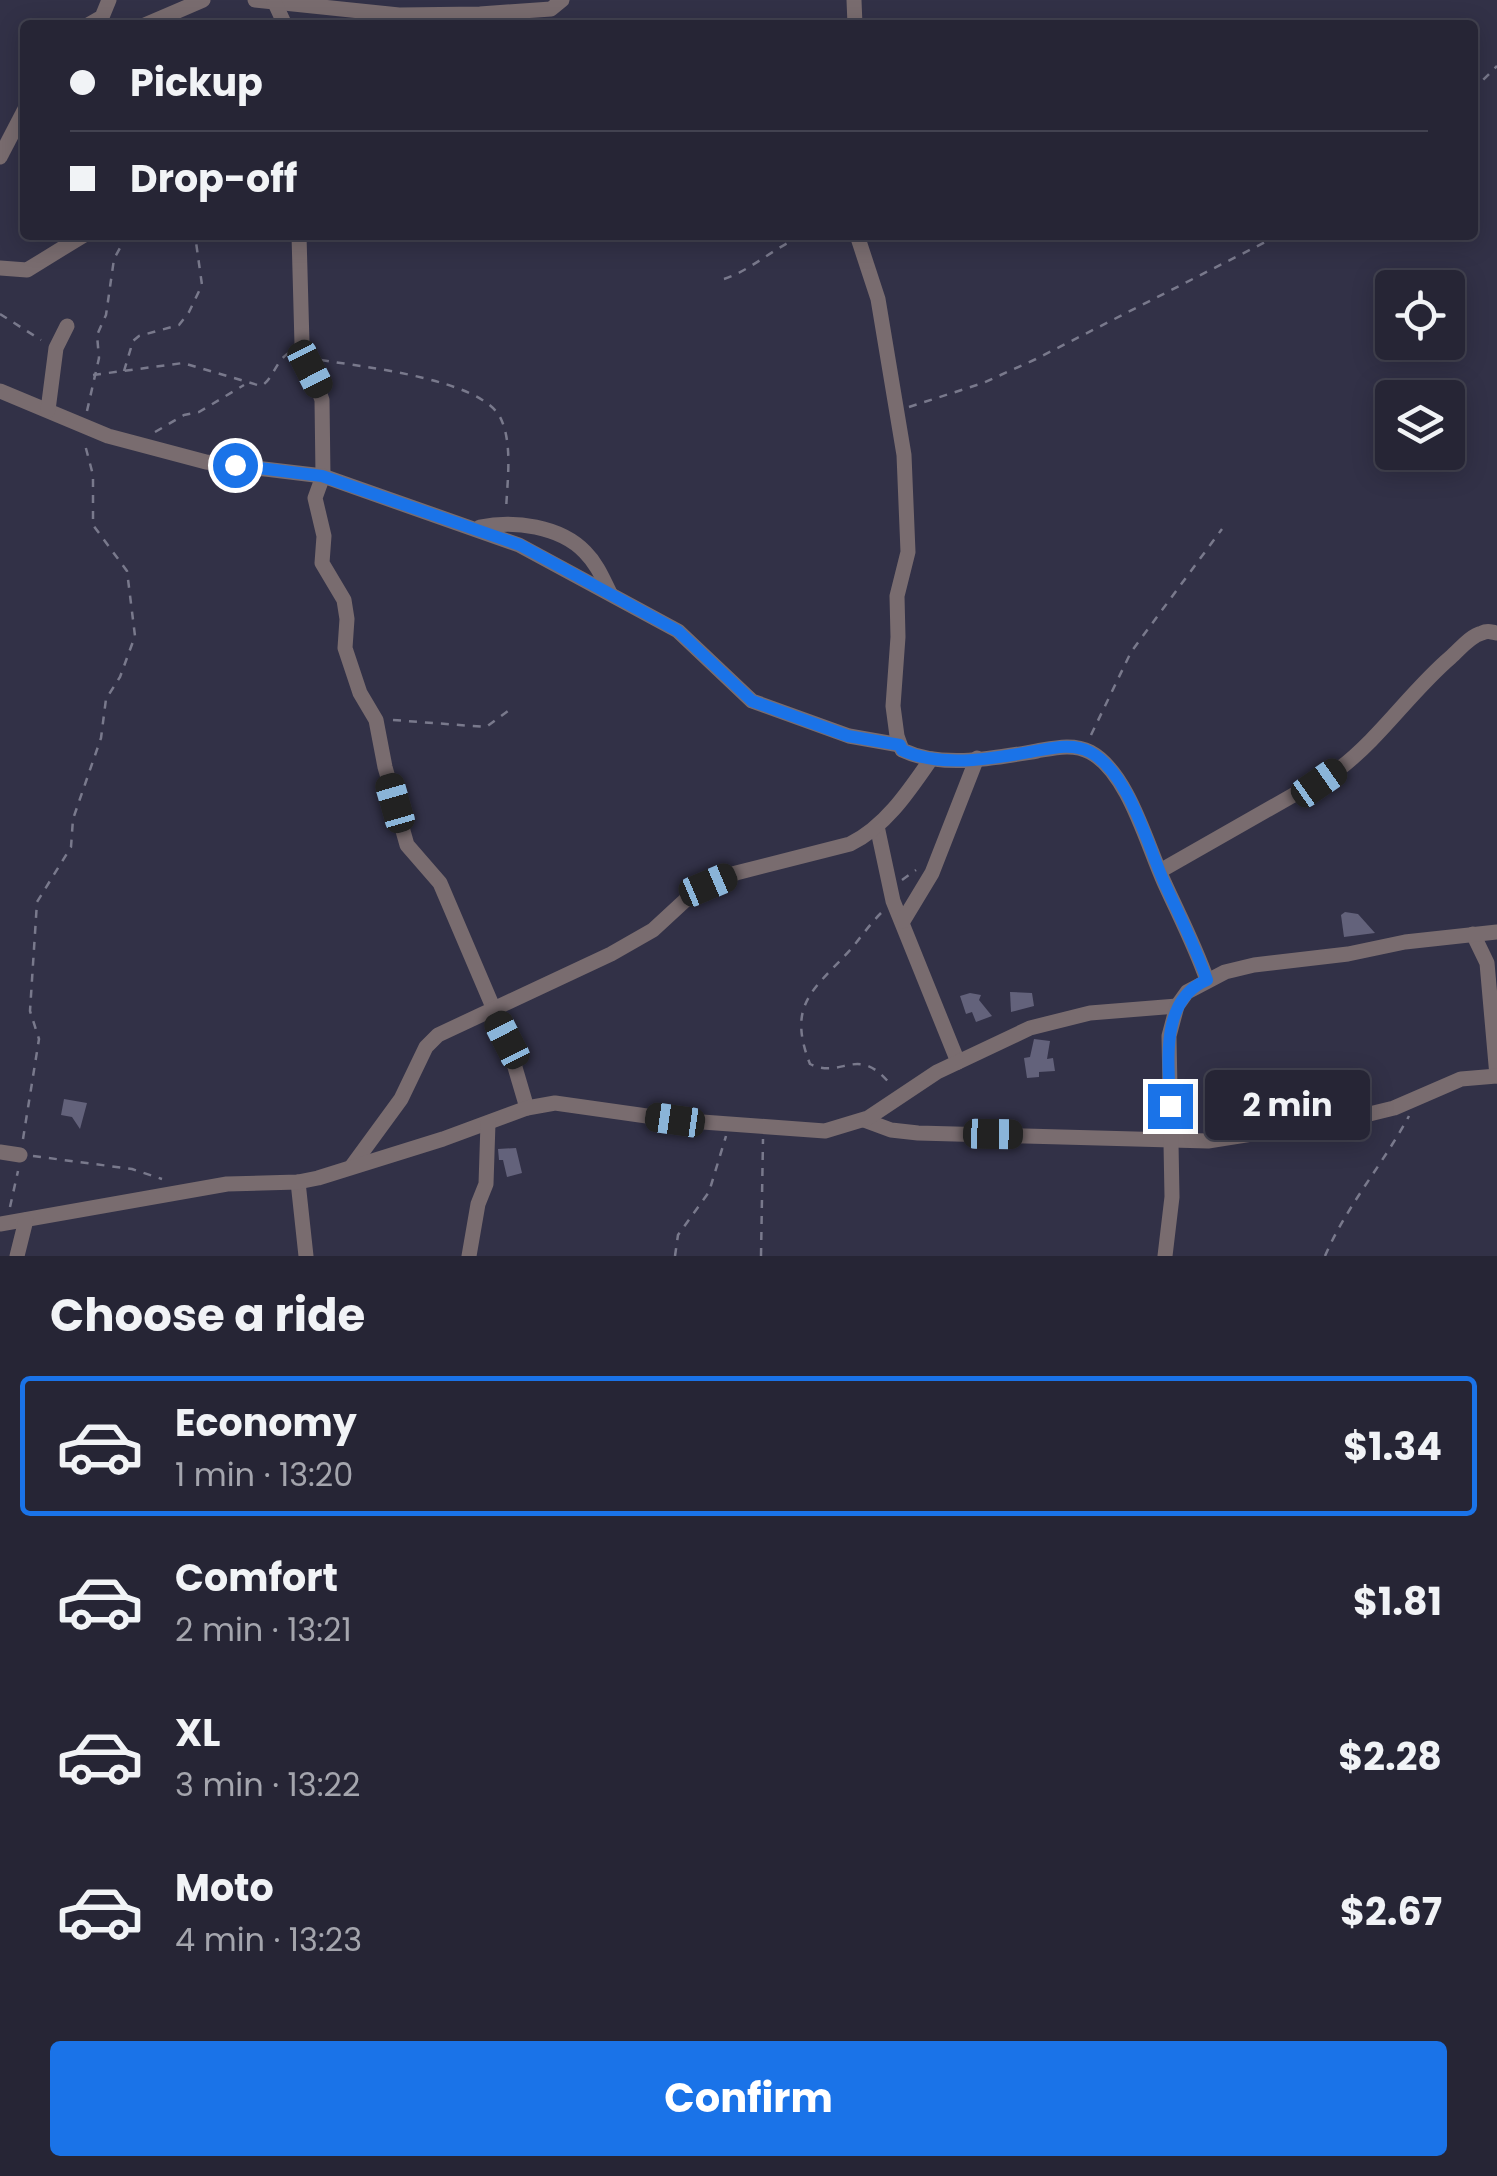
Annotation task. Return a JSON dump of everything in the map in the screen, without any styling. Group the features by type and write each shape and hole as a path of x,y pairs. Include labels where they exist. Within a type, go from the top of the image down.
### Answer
{"street":[{"path":"157,20 203,0"},
{"path":"255,0 438,15 551,9 562,0"},
{"path":"0,157 20,119"},
{"path":"0,268 28,270 76,240"},
{"path":"299,240 303,351 322,400 322,476 315,498 324,536 322,563 344,600 345,648 360,693 376,720 384,767 407,846 440,884 518,1069 526,1108"},
{"path":"859,240 878,299 905,472 908,552 897,596 893,706 902,750 932,759 978,758 1057,747 1092,752 1136,810 1207,980"},
{"path":"48,410 56,348 67,326"},
{"path":"0,391 82,426 137,444 206,462 322,476 520,545 678,631 752,701 848,736 900,745"},
{"path":"476,528 505,524 559,535 582,548 596,564 610,593"},
{"path":"1160,871 1339,768 1462,647 1486,631 1497,634"},
{"path":"903,921 932,873 978,758"},
{"path":"351,1167 401,1099 432,1040 611,954 652,930 692,894 708,885 736,873 850,844 878,826 932,759"},
{"path":"878,826 893,901 958,1062"},
{"path":"1165,1256 1172,1196 1169,1036 1186,992 1207,980 1254,965 1497,932"},
{"path":"864,1120 891,1130 918,1133 1208,1141 1353,1118 1461,1079 1497,1076 1486,963 1473,934"},
{"path":"3,1224 227,1184 298,1182 526,1108 555,1103 729,1125 825,1132 864,1120 958,1062 1030,1028 1140,1006 1178,1006"},
{"path":"469,1256 478,1204 486,1184 488,1123"},
{"path":"0,1152 20,1155"},
{"path":"298,1182 306,1256"},
{"path":"17,1256 26,1220"}],"path":[{"path":"1478,85 1497,66"},
{"path":"3,1224 20,1155 39,1039 30,1012 37,902 71,847 74,819 101,738 106,699 120,677 135,636 127,571 93,525 92,474 82,426 99,358 97,335 106,315 114,258 124,240"},
{"path":"124,371 139,336 178,325 189,312 202,285 196,240"},
{"path":"724,279 793,240"},
{"path":"898,410 983,383 1036,360 1269,240"},
{"path":"0,314 56,348"},
{"path":"94,375 183,364 261,386 267,383 279,360 303,351 446,384 488,403 499,413 504,426 505,524"},
{"path":"137,444 246,384"},
{"path":"1084,750 1131,652 1222,529"},
{"path":"376,720 486,727 508,711"},
{"path":"893,901 814,985 802,1012 810,1064 822,1068 867,1064 876,1068 899,1096"},
{"path":"1325,1256 1340,1225 1381,1166 1417,1098"},
{"path":"674,1256 678,1235 709,1192 729,1125"},
{"path":"760,1256 763,1128"},
{"path":"20,1155 132,1169 186,1190"}],"building":[{"path":"1358,914 1375,933 1344,937 1341,915"},
{"path":"1010,992 1032,993 1034,1006 1011,1012"},
{"path":"981,995 979,1000 992,1016 976,1022 972,1012 966,1014 960,996"},
{"path":"1034,1039 1050,1041 1047,1059 1053,1058 1055,1071 1027,1078 1024,1058 1030,1057"},
{"path":"64,1099 87,1103 80,1129 72,1117 61,1115"},
{"path":"516,1148 522,1173 507,1177 498,1149"}],"route":[{"path":"235,465 322,476 520,545 678,631 752,701 848,736 900,745 914,756 939,761 1057,747 1092,752 1136,810 1207,980 1186,992 1169,1036 1170,1106"}]}
